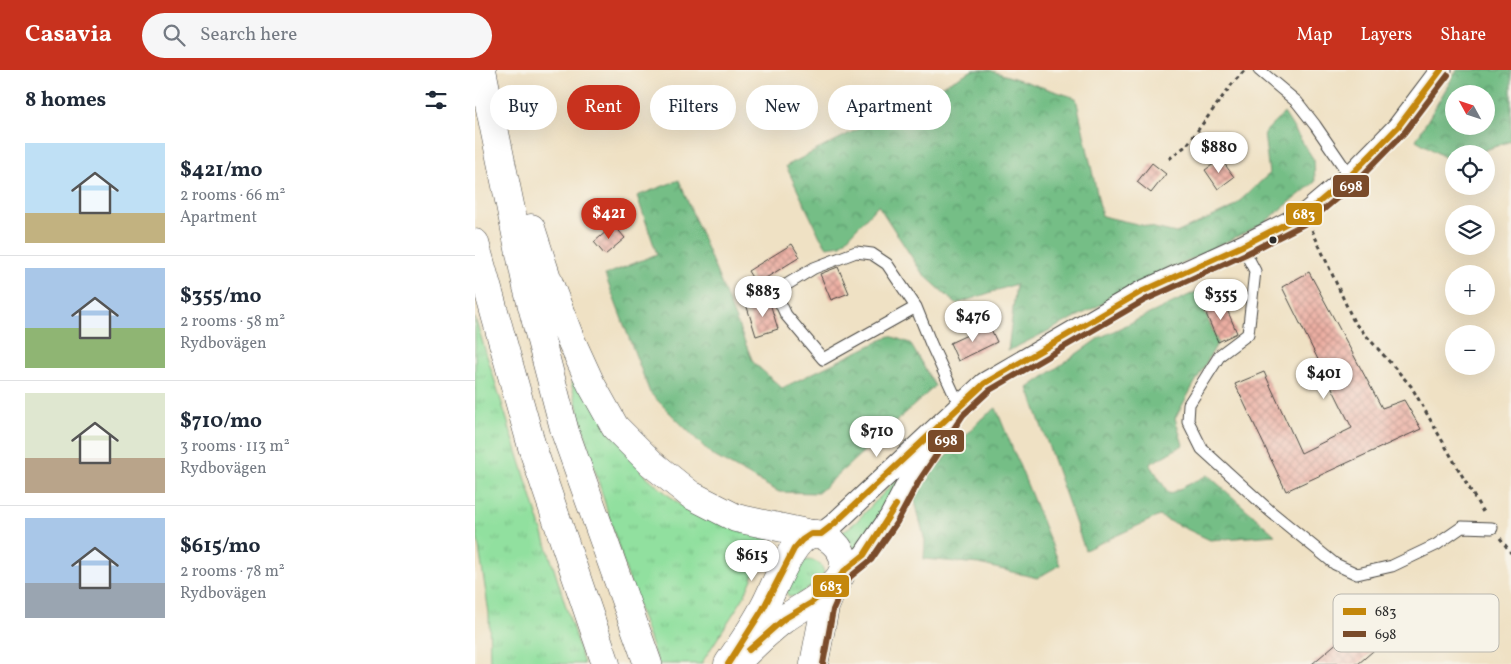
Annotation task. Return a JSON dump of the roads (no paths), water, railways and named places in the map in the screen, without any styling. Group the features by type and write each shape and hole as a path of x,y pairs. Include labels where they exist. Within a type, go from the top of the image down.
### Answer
{"main road":[{"path":"482,70 527,287 565,432 648,664"},
{"path":"496,138 531,227 547,278 570,338 591,384 615,427 651,462 691,495 735,518 816,534 833,543 842,556 840,577 825,607 814,664"},
{"path":"475,243 532,447 606,664"},
{"path":"728,664 763,609 794,549 802,540 816,534"},
{"path":"735,664 783,619 811,603 840,577"}],"street":[{"path":"816,534 834,524 985,383 1141,292 1242,246 1305,214 1350,176 1398,127 1441,70"},
{"path":"840,577 865,555 911,477 960,405"}],"lane":[{"path":"1259,70 1297,102 1350,176"},
{"path":"1242,246 1255,271 1248,334 1220,356 1189,404 1188,422 1202,449 1270,511 1335,564 1357,574 1392,566 1436,545 1463,527 1492,528"},
{"path":"916,306 823,359 786,315 777,298 786,285 814,268 856,252 872,254 887,264 916,306 931,344 960,405"}]}
